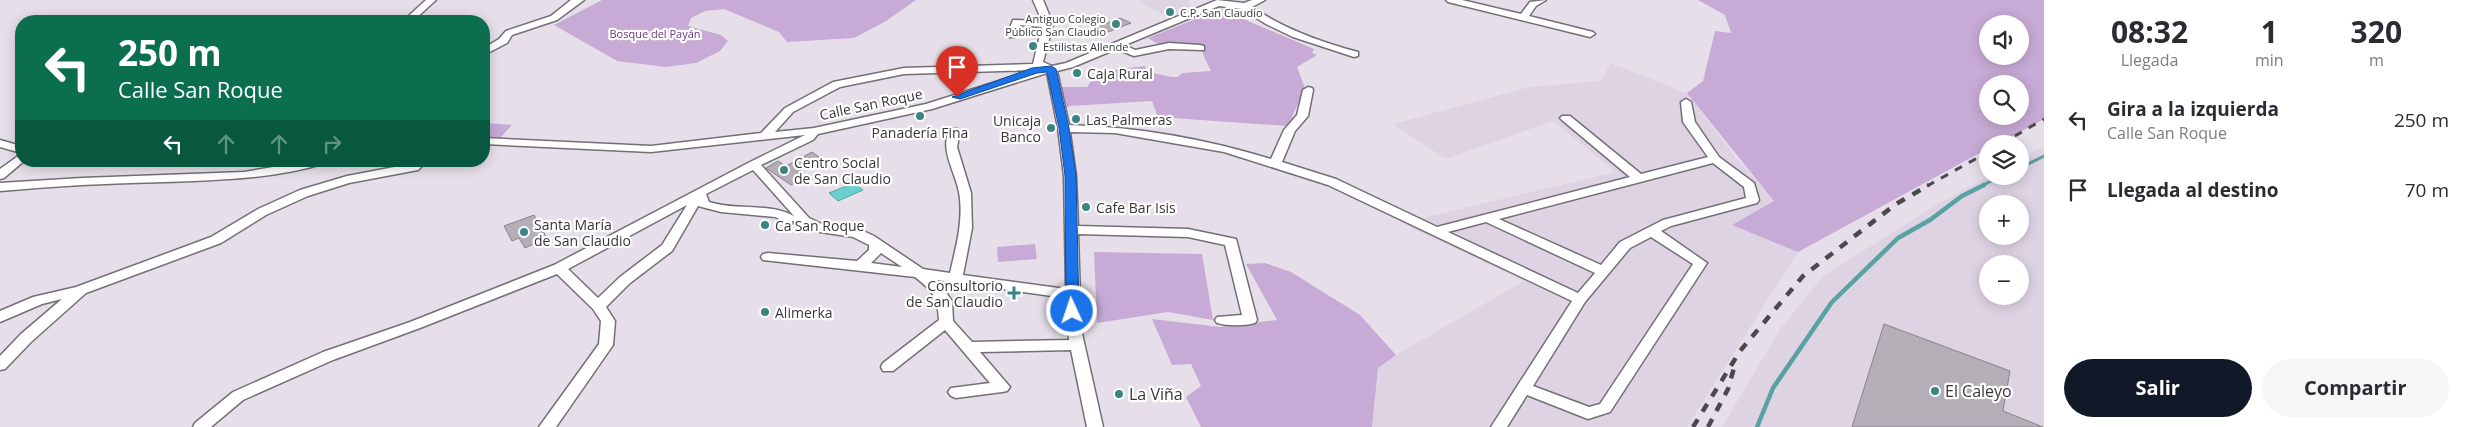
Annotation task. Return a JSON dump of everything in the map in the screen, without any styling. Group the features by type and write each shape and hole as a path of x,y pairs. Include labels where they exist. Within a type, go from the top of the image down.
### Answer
{"street":[{"path":"415,15 431,0"},
{"path":"490,49 503,41 510,33 554,18 570,4 579,0"},
{"path":"1038,0 1048,24 1037,63 1049,69 1064,128 1070,176 1071,294 1077,345 1095,427"},
{"path":"1245,6 1260,0"},
{"path":"1451,0 1590,34"},
{"path":"1524,18 1533,4 1541,0"},
{"path":"764,138 789,110 838,84 904,71 1032,67 1049,69 1082,61 1221,2 1245,6 1264,19 1338,50 1354,54"},
{"path":"1012,35 1016,22 1048,24"},
{"path":"1118,46 1134,53 1169,46 1200,48"},
{"path":"1326,56 1338,50"},
{"name":"Calle San Roque","path":"490,141 652,149 764,138 814,131 928,107 1049,69"},
{"path":"1275,164 1290,130 1302,116 1308,90"},
{"path":"1499,427 1580,299 1625,246 1667,223 1753,200 1750,186 1714,159 1690,122 1686,102"},
{"path":"1566,118 1638,178"},
{"path":"1064,128 1115,130 1226,149 1332,182 1580,299"},
{"path":"201,427 238,396 328,356 415,326 558,268 754,164 809,138 814,131"},
{"path":"954,131 951,147 964,192 966,228 956,278"},
{"path":"0,143 15,148"},
{"path":"1436,231 1714,159"},
{"path":"0,175 15,163"},
{"path":"754,164 805,221 823,230"},
{"path":"0,187 107,180 206,177 305,167"},
{"path":"0,317 38,300 81,290 216,240 262,212 304,193 347,180 414,167"},
{"path":"700,193 703,204 716,209 776,213 785,216 798,226 856,233 897,256 933,284 945,301 946,322 1002,387 956,392"},
{"path":"598,306 625,280 667,248 700,193"},
{"path":"1487,218 1602,271"},
{"path":"1071,230 1188,233 1231,242 1250,320 1222,320"},
{"path":"1524,388 1588,414 1605,408 1700,263 1651,232"},
{"path":"860,266 876,251 875,243"},
{"path":"875,243 885,257 881,268"},
{"path":"881,268 891,264 897,256"},
{"path":"768,257 881,268 1071,294"},
{"path":"547,427 606,345 608,321 598,306 558,268"},
{"path":"0,365 26,338 81,290"},
{"path":"888,367 946,322"},
{"path":"968,347 1077,345"}],"shaded area":[{"name":"C.P. San Claudio","path":"1143,0 1189,0 1190,5 1194,7 1168,17 1139,2"},
{"path":"1611,63 1687,93 1733,154 1775,201 1732,225 1798,252 1687,427 1372,427 1378,368 1396,355 1524,281 1401,223 1616,172 1553,121 1446,159 1393,124 1530,87 1600,81"},
{"path":"2044,146 2044,427 1722,427 1781,328 1823,276 1941,202 1979,181 1979,185 2029,185 2029,154"}],"green space":[{"name":"Bosque del Payán","path":"602,0 916,0 886,21 854,38 787,42 779,32 724,9 705,11 691,18 688,26 721,35 728,41 720,51 696,63 666,67 617,61 554,25"},
{"path":"1698,0 2044,0 2044,119 2015,135 1979,135 1979,153 1798,252 1732,225 1774,201 1687,93 1703,81 1715,31 1731,33 1725,15"},
{"path":"1218,10 1236,13 1248,21 1314,49 1312,53 1317,55 1297,67 1305,88 1288,126 1158,117 1152,101 1070,106 1066,108 1061,87 1087,87 1097,72 1145,66 1148,72 1178,77 1182,73 1211,71 1202,52 1205,47 1162,46 1148,38"},
{"path":"490,123 512,125 500,138 490,137"},
{"path":"1035,244 1037,259 998,262 997,247"},
{"path":"1094,252 1202,254 1213,320 1168,312 1097,323"},
{"path":"1265,263 1291,272 1360,315 1396,355 1378,368 1372,427 1201,427 1186,397 1201,386 1191,364 1172,365 1152,319 1220,327 1277,320 1246,264"}],"water":[{"path":"854,183 863,190 838,201 829,193"}],"building":[{"path":"1120,18 1131,23 1108,32 1098,27"},
{"name":"Centro Social de San Claudio","path":"812,152 822,159 797,172 805,177 791,185 766,168 778,161 786,166"},
{"name":"Santa María de San Claudio","path":"534,215 547,238 525,248 519,238 512,241 504,226"},
{"name":"El Caleyo","path":"1884,324 2010,371 2003,411 2043,427 1852,427"}],"waterway":[{"path":"2029,164 2044,156"},
{"path":"1757,427 1773,388 1832,302 1898,238 1930,220 1962,196 1984,185"}],"railway":[{"path":"2016,135 2044,119"},
{"path":"1927,186 1979,157"},
{"path":"1693,427 1740,351 1803,276 1896,204 1929,185"},
{"path":"1708,427 1728,389 1734,368"}],"place":[{"name":"C.P. San Claudio","path":"1170,12"},
{"name":"Antiguo Colegio Público San Claudio","path":"1116,24"},
{"name":"Estilistas Allende","path":"1033,46"},
{"name":"Caja Rural","path":"1077,73"},
{"name":"Panadería Fina","path":"920,116"},
{"name":"Las Palmeras","path":"1076,119"},
{"name":"Unicaja Banco","path":"1051,128"},
{"name":"Centro Social de San Claudio","path":"784,170"},
{"name":"Cafe Bar Isis","path":"1086,207"},
{"name":"Ca'San Roque","path":"765,225"},
{"name":"Santa María de San Claudio","path":"524,232"},
{"name":"Consultorio de San Claudio","path":"1014,293"},
{"name":"Alimerka","path":"765,312"},
{"name":"El Caleyo","path":"1935,391"},
{"name":"La Viña","path":"1119,394"}],"route":[{"path":"957,97 1036,70 1051,69 1054,91 1064,128 1070,176 1072,311"}]}
